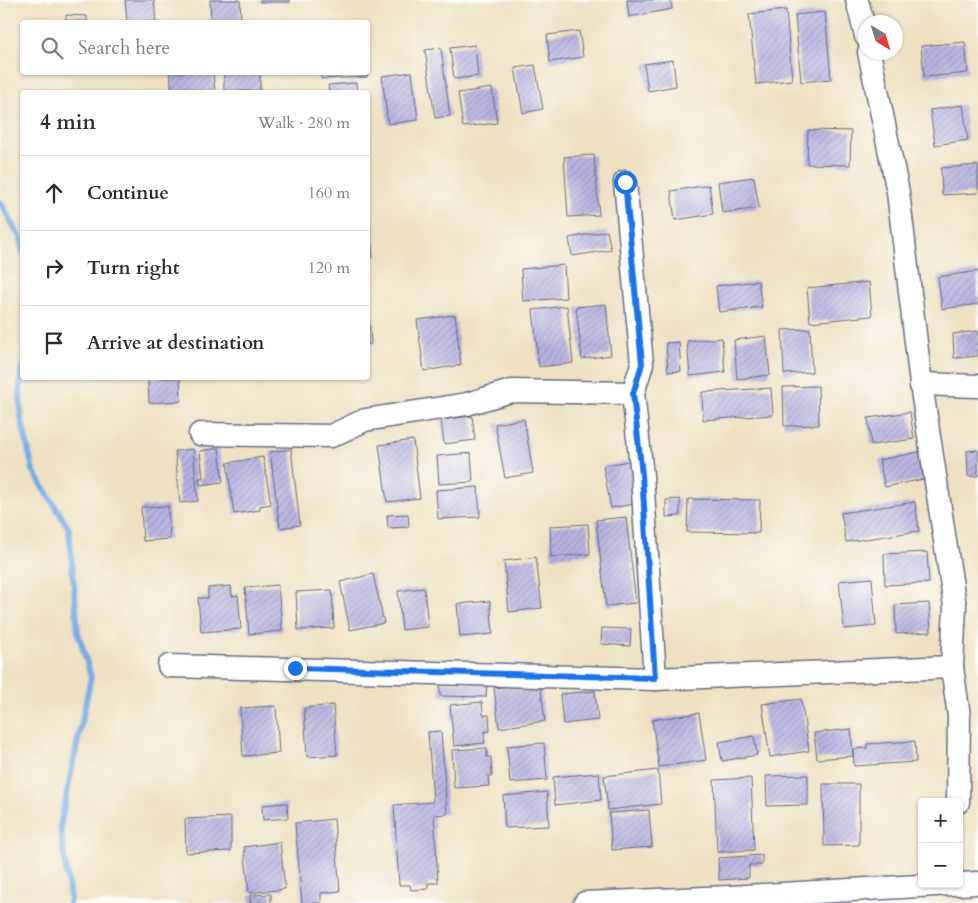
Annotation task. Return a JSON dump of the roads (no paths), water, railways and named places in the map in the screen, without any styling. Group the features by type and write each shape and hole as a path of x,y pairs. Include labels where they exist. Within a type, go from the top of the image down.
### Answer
{"street":[{"path":"857,0 861,15"},
{"path":"871,60 898,192 921,384 955,606 952,667 959,716 958,798"},
{"path":"625,182 642,364 633,394 642,475 655,678"},
{"path":"921,384 978,386"},
{"path":"200,434 331,436 365,420 467,404 511,391 633,394"},
{"path":"169,666 655,678 952,667"},
{"path":"963,884 978,883"},
{"path":"584,903 767,899 918,887"}],"waterway":[{"path":"0,202 20,237"},
{"path":"21,380 21,418 33,470 69,529 78,632 91,677 60,827 70,898 69,903"}]}
